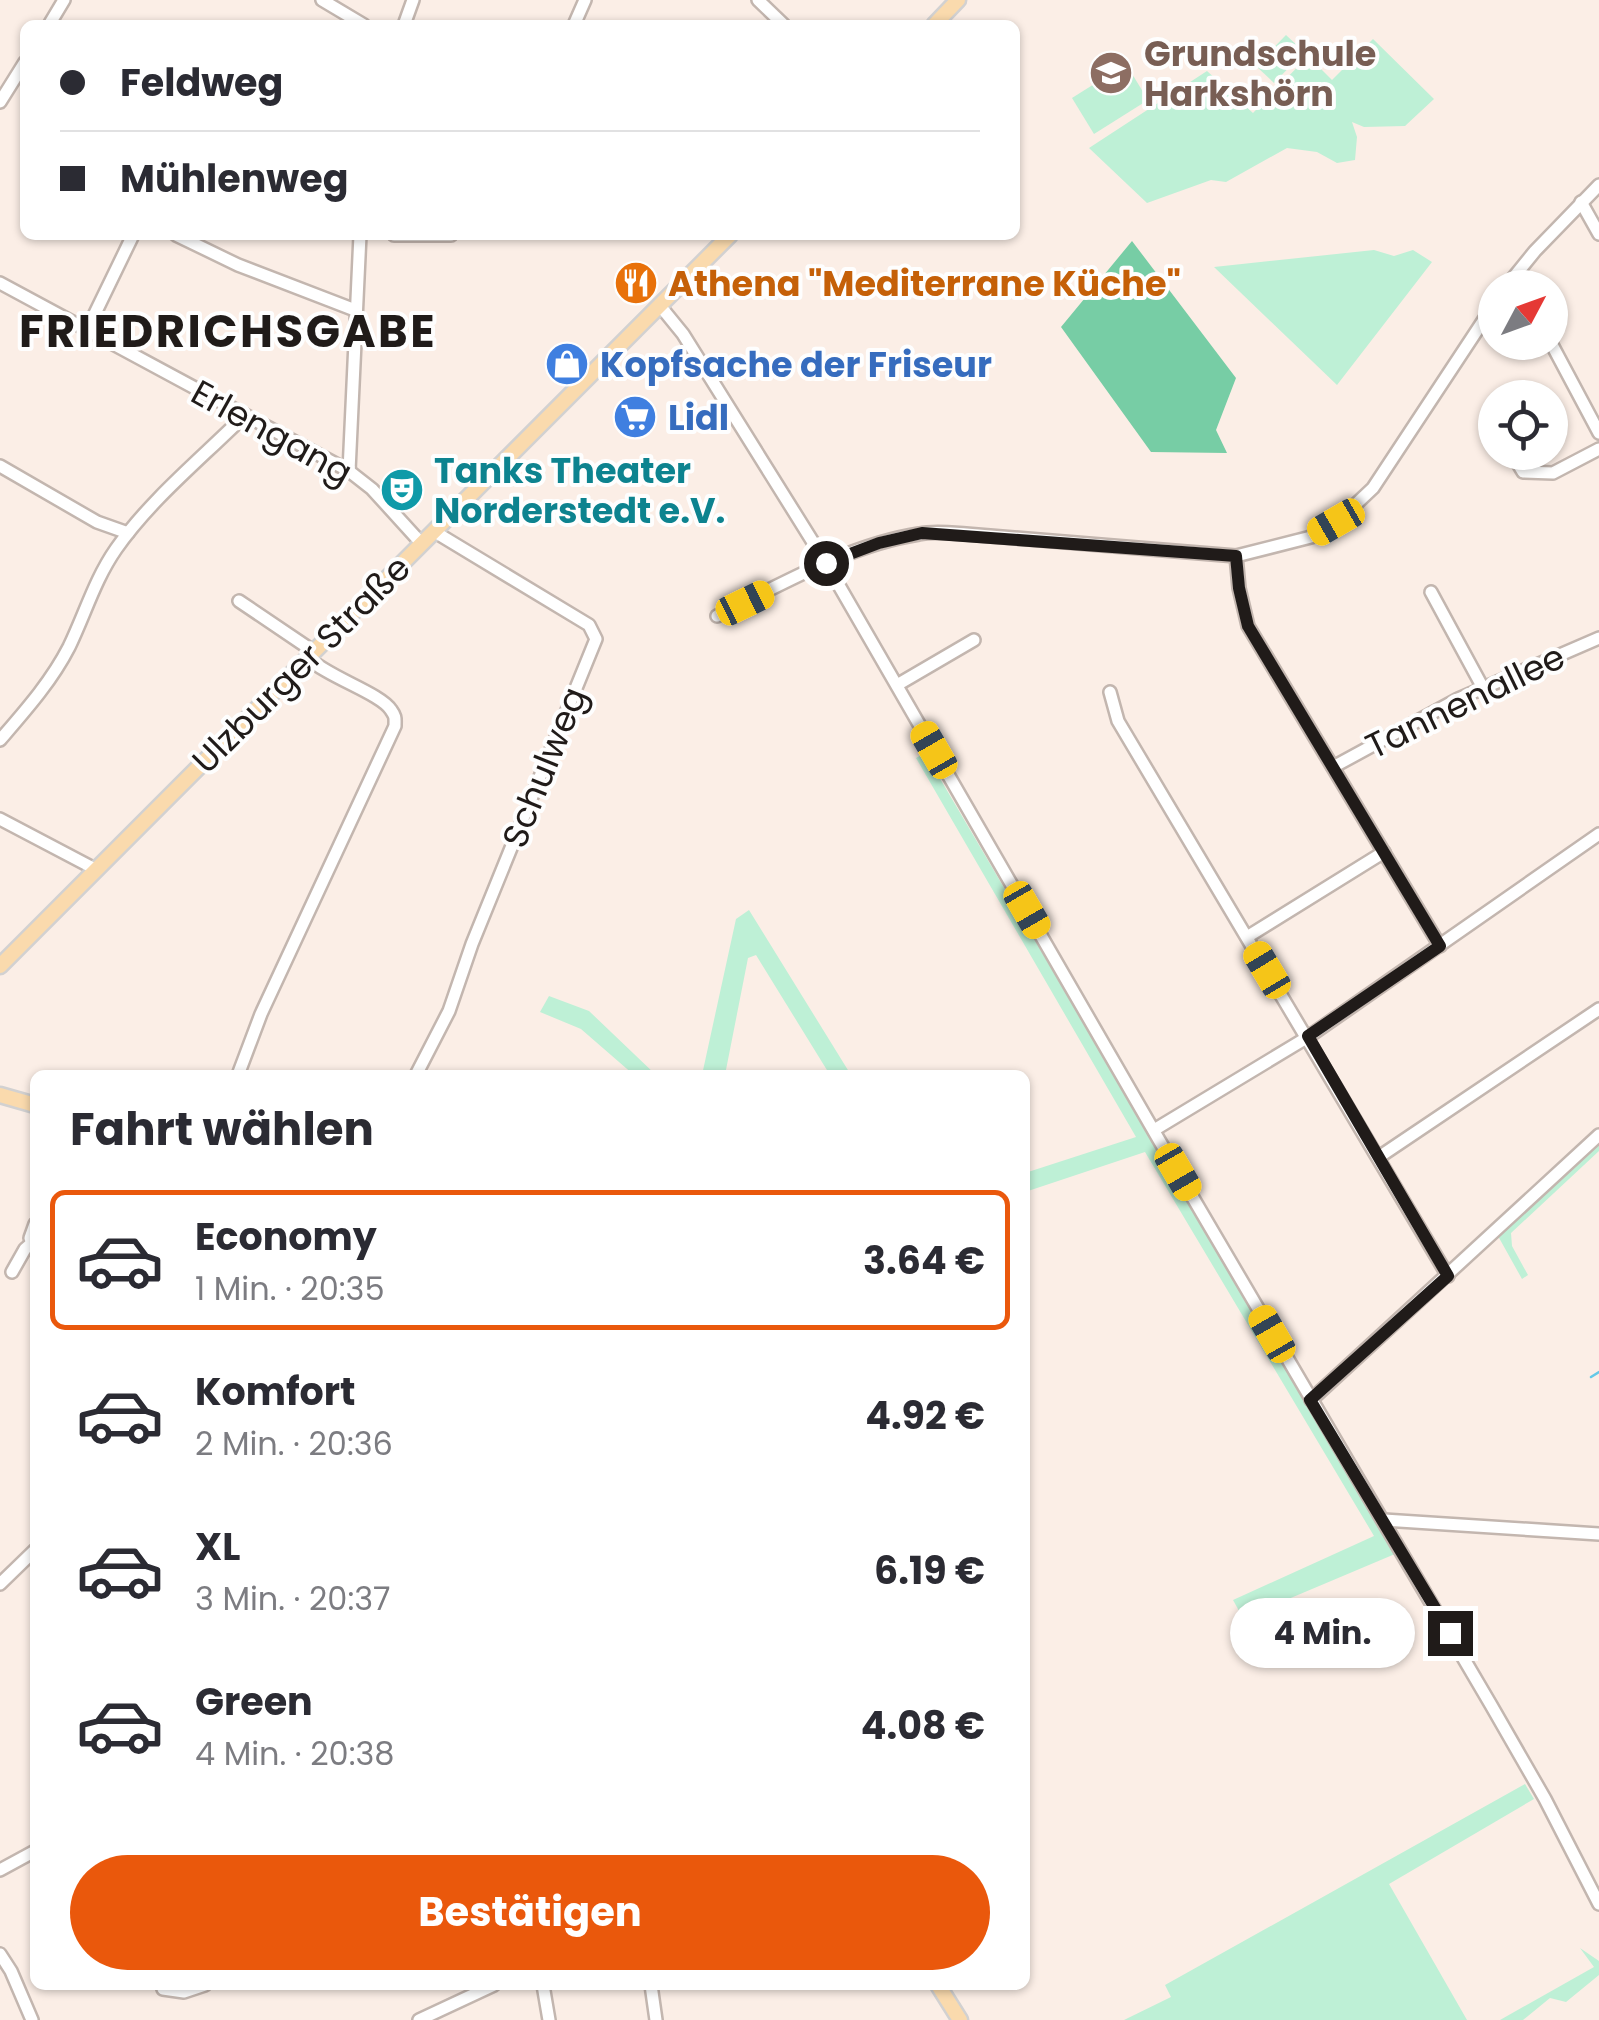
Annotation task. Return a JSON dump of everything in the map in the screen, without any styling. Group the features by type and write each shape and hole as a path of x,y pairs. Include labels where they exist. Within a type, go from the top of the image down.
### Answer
{"main road":[{"path":"939,20 958,0"},
{"name":"Ulzburger Straße","path":"0,966 725,240"},
{"path":"0,1095 30,1104"},
{"path":"941,1990 960,2020"}],"street":[{"path":"322,0 356,20"},
{"path":"758,0 779,20"},
{"path":"0,102 20,70"},
{"path":"1520,270 1599,185"},
{"path":"1582,202 1599,234"},
{"path":"87,330 130,240"},
{"path":"187,240 355,310"},
{"path":"349,470 360,240"},
{"name":"Erlengang","path":"0,283 349,470 422,544"},
{"path":"661,306 683,334 826,563 1545,1799 1599,1904"},
{"path":"718,616 826,563 879,543 922,533 1236,556 1311,537 1338,521 1373,488 1478,329"},
{"path":"1560,360 1599,433"},
{"path":"0,740 53,673 69,647 101,573 128,534 244,415"},
{"path":"1568,465 1599,448"},
{"path":"0,466 97,522 128,534"},
{"path":"1522,470 1552,474 1559,470"},
{"name":"Schulweg","path":"419,1070 449,1011 472,944 596,639 589,625 435,532"},
{"path":"1236,556 1248,626 1440,946"},
{"path":"1431,592 1483,688"},
{"path":"239,601 310,654 328,675 387,705 396,726 261,1014 240,1070"},
{"name":"Tannenallee","path":"1332,766 1426,714 1599,638"},
{"path":"897,685 974,640"},
{"path":"1110,692 1118,721 1448,1276"},
{"path":"0,818 95,869"},
{"path":"1154,1130 1308,1036 1599,834"},
{"path":"1247,937 1384,852"},
{"path":"1379,1157 1599,1010"},
{"path":"1310,1400 1599,1135"},
{"path":"12,1272 24,1248 30,1247"},
{"path":"1384,1520 1599,1534"},
{"path":"0,1584 30,1555"},
{"path":"0,1870 30,1855"},
{"path":"0,1954 32,2020"},
{"path":"419,2020 483,1990"},
{"path":"545,1990 549,2020"},
{"path":"651,1990 656,2020"}],"green space":[{"path":"1286,35 1304,52 1274,83 1256,66"},
{"path":"1373,39 1434,99 1405,126 1364,127 1352,122 1357,137 1355,160 1337,163 1317,152 1287,148 1226,182 1211,180 1147,203 1089,148 1207,71 1253,113 1308,56 1332,80"},
{"path":"1126,64 1148,100 1094,134 1072,98"},
{"path":"1132,241 1236,378 1216,430 1227,453 1151,452 1061,327"},
{"path":"1374,250 1394,256 1413,250 1432,262 1337,385 1214,267"},
{"path":"925,753 1395,1554 1243,1618 1233,1600 1374,1536 1145,1152 1030,1190 1030,1171 1136,1137 916,758"},
{"path":"749,910 848,1070 827,1070 756,955 748,958 726,1070 703,1070 736,919"},
{"path":"549,996 589,1011 651,1070 628,1070 581,1029 540,1012"},
{"path":"1599,1141 1599,1151 1511,1233 1512,1246 1528,1275 1522,1279 1498,1236"},
{"path":"1525,1784 1534,1799 1389,1884 1467,2020 1124,2020 1171,1997 1165,1985"},
{"path":"1580,1948 1599,1961 1599,1975 1566,2002 1550,1998 1523,2020 1500,2020 1594,1967"}],"waterway":[{"path":"1591,1377 1599,1372"}],"place":[{"name":"Grundschule Harkshörn","path":"1111,73"},
{"name":"Athena \"Mediterrane Küche\"","path":"636,283"},
{"name":"Kopfsache der Friseur","path":"567,364"},
{"name":"Lidl","path":"635,417"},
{"name":"Tanks Theater Norderstedt e.V.","path":"402,490"}],"district":[{"name":"FRIEDRICHSGABE","path":"228,331"}],"route":[{"path":"826,563 879,543 922,533 1236,556 1248,626 1440,946 1308,1036 1448,1276 1310,1400 1450,1633"}]}
